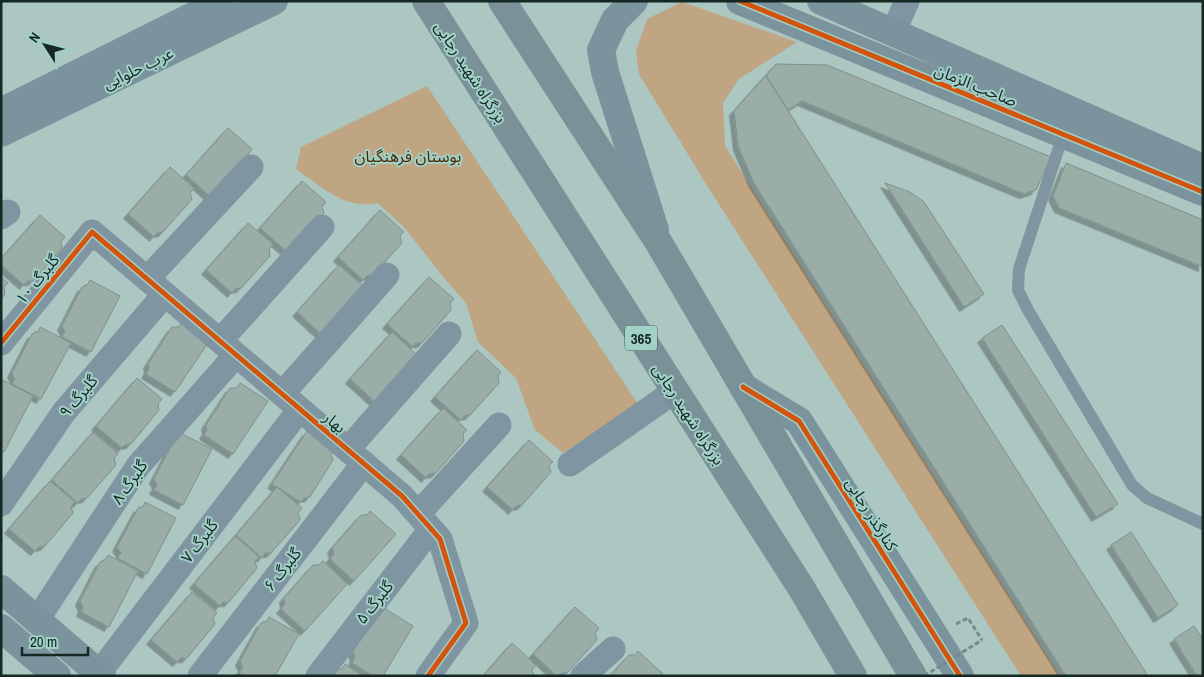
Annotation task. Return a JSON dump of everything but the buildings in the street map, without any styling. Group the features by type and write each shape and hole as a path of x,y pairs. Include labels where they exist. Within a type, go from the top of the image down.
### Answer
{"highway":[{"name":"بزرگراه شهید رجایی","path":"426,1 802,590 853,676"},
{"path":"502,1 659,243 913,676"}],"street":[{"name":"عرب حلوایی","path":"1,112 222,1"},
{"name":"عرب حلوایی","path":"1,133 274,1"},
{"path":"634,1 615,20 601,50 605,72 659,243"},
{"name":"صاحب الزمان","path":"740,1 1203,192"},
{"name":"صاحب الزمان","path":"821,1 1203,168"},
{"path":"893,34 907,1"},
{"name":"گلبرگ ۹","path":"1,504 64,412 156,287 251,167"},
{"name":"گلبرگ ۸","path":"14,609 138,466 322,227"},
{"name":"بهار","path":"92,232 402,496 440,539 466,623 428,676"},
{"name":"گلبرگ ۱۰","path":"1,343 92,232"},
{"name":"گلبرگ ۷","path":"101,674 291,401 387,275"},
{"name":"گلبرگ ۶","path":"200,676 356,456 449,334"},
{"name":"کنارگذر رجایی","path":"743,387 799,421 960,676"},
{"path":"570,464 675,391"},
{"name":"گلبرگ ۵","path":"318,676 425,521 499,425"},
{"path":"14,609 101,674"},
{"path":"1,628 57,676"},
{"path":"584,676 613,649"}],"lane":[{"path":"1063,135 1025,248 1019,269 1018,290 1132,485 1147,498 1203,524"}],"path":[{"path":"924,676 982,640 968,618"}],"green space":[{"path":"682,2 797,42 739,79 723,103 725,146 1060,676 1021,676 706,184 639,74 636,51 647,19"},
{"name":"بوستان فرهنگیان","path":"427,86 638,404 563,453 535,430 516,378 478,342 466,303 404,227 378,203 366,204 344,200 325,190 296,169 301,147"}],"cycle path":[{"path":"740,1 1203,192"},
{"path":"1,343 92,232 402,496 440,539 466,623 428,676"},
{"path":"743,387 799,421 960,676"}]}
